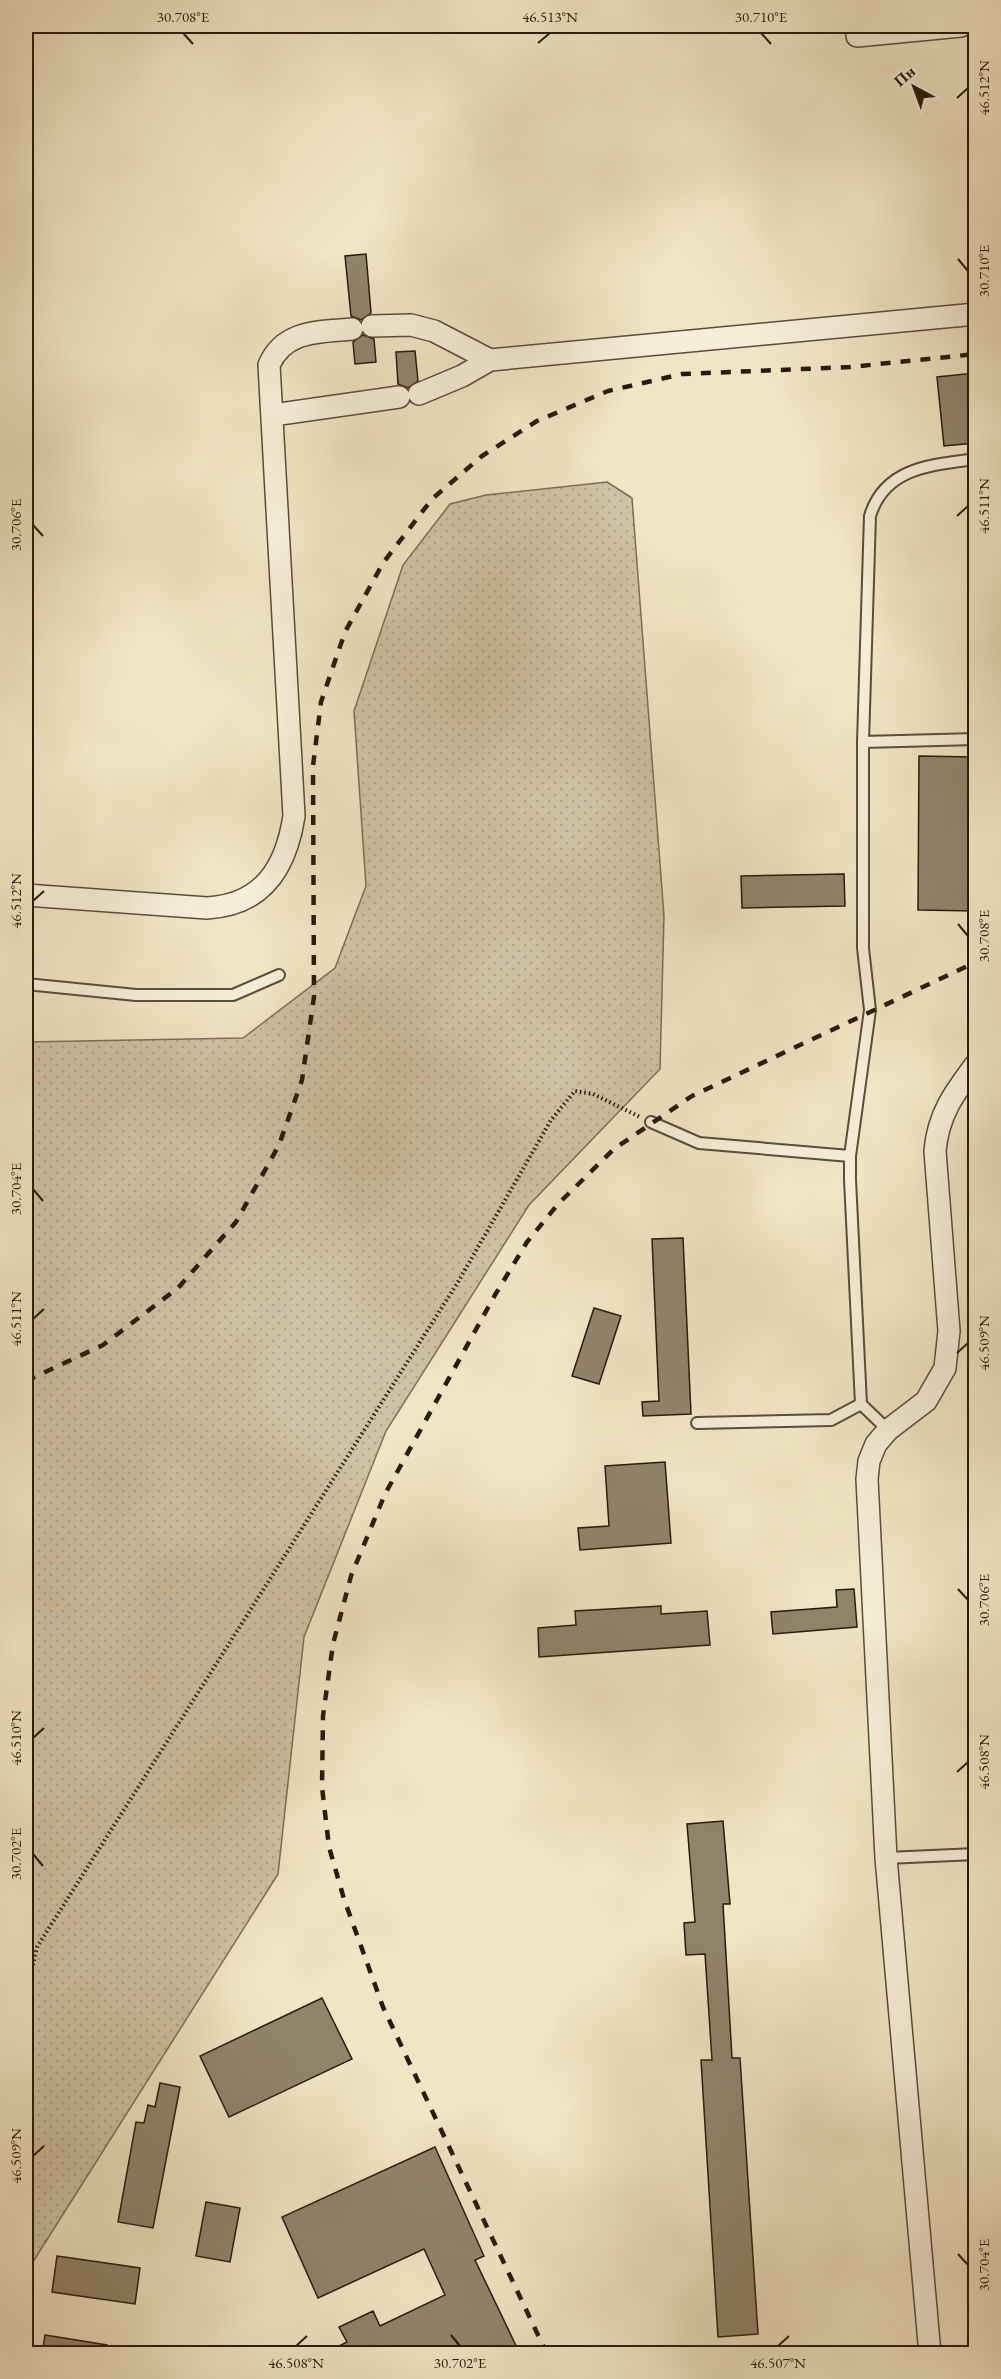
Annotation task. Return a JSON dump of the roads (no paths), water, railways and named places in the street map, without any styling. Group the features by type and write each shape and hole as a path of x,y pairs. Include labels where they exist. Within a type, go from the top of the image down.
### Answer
{"street":[{"path":"857,36 961,26"},
{"path":"273,415 409,395 462,376 490,360 975,314"},
{"path":"26,895 207,908 226,907 254,894 276,873 289,846 294,816 269,365 281,345 301,335 362,327 411,325 434,331 490,360"},
{"path":"930,2354 886,1858 867,1479 869,1461 876,1444 888,1430 926,1401 945,1368 949,1331 935,1151 937,1133 949,1100 975,1064"}],"lane":[{"path":"888,1430 861,1404 850,1156 870,1010 863,948 863,742 870,516 875,500 884,487 896,478 915,470 975,459"},
{"path":"863,742 975,739"},
{"path":"26,984 136,995 233,995 279,975"},
{"path":"651,1122 699,1143 850,1156"},
{"path":"698,1423 831,1420 861,1404"},
{"path":"886,1858 975,1854"}],"railway":[{"path":"26,1381 103,1345 178,1288 236,1222 279,1145 302,1080 314,997 313,766 321,702 345,632 383,563 432,499 482,456 537,421 608,391 682,374 850,367 976,354"},
{"path":"547,2354 383,2007 344,1899 329,1847 322,1787 323,1716 333,1644 351,1576 385,1494 495,1295 527,1242 558,1204 614,1149 692,1096 976,962"}]}
